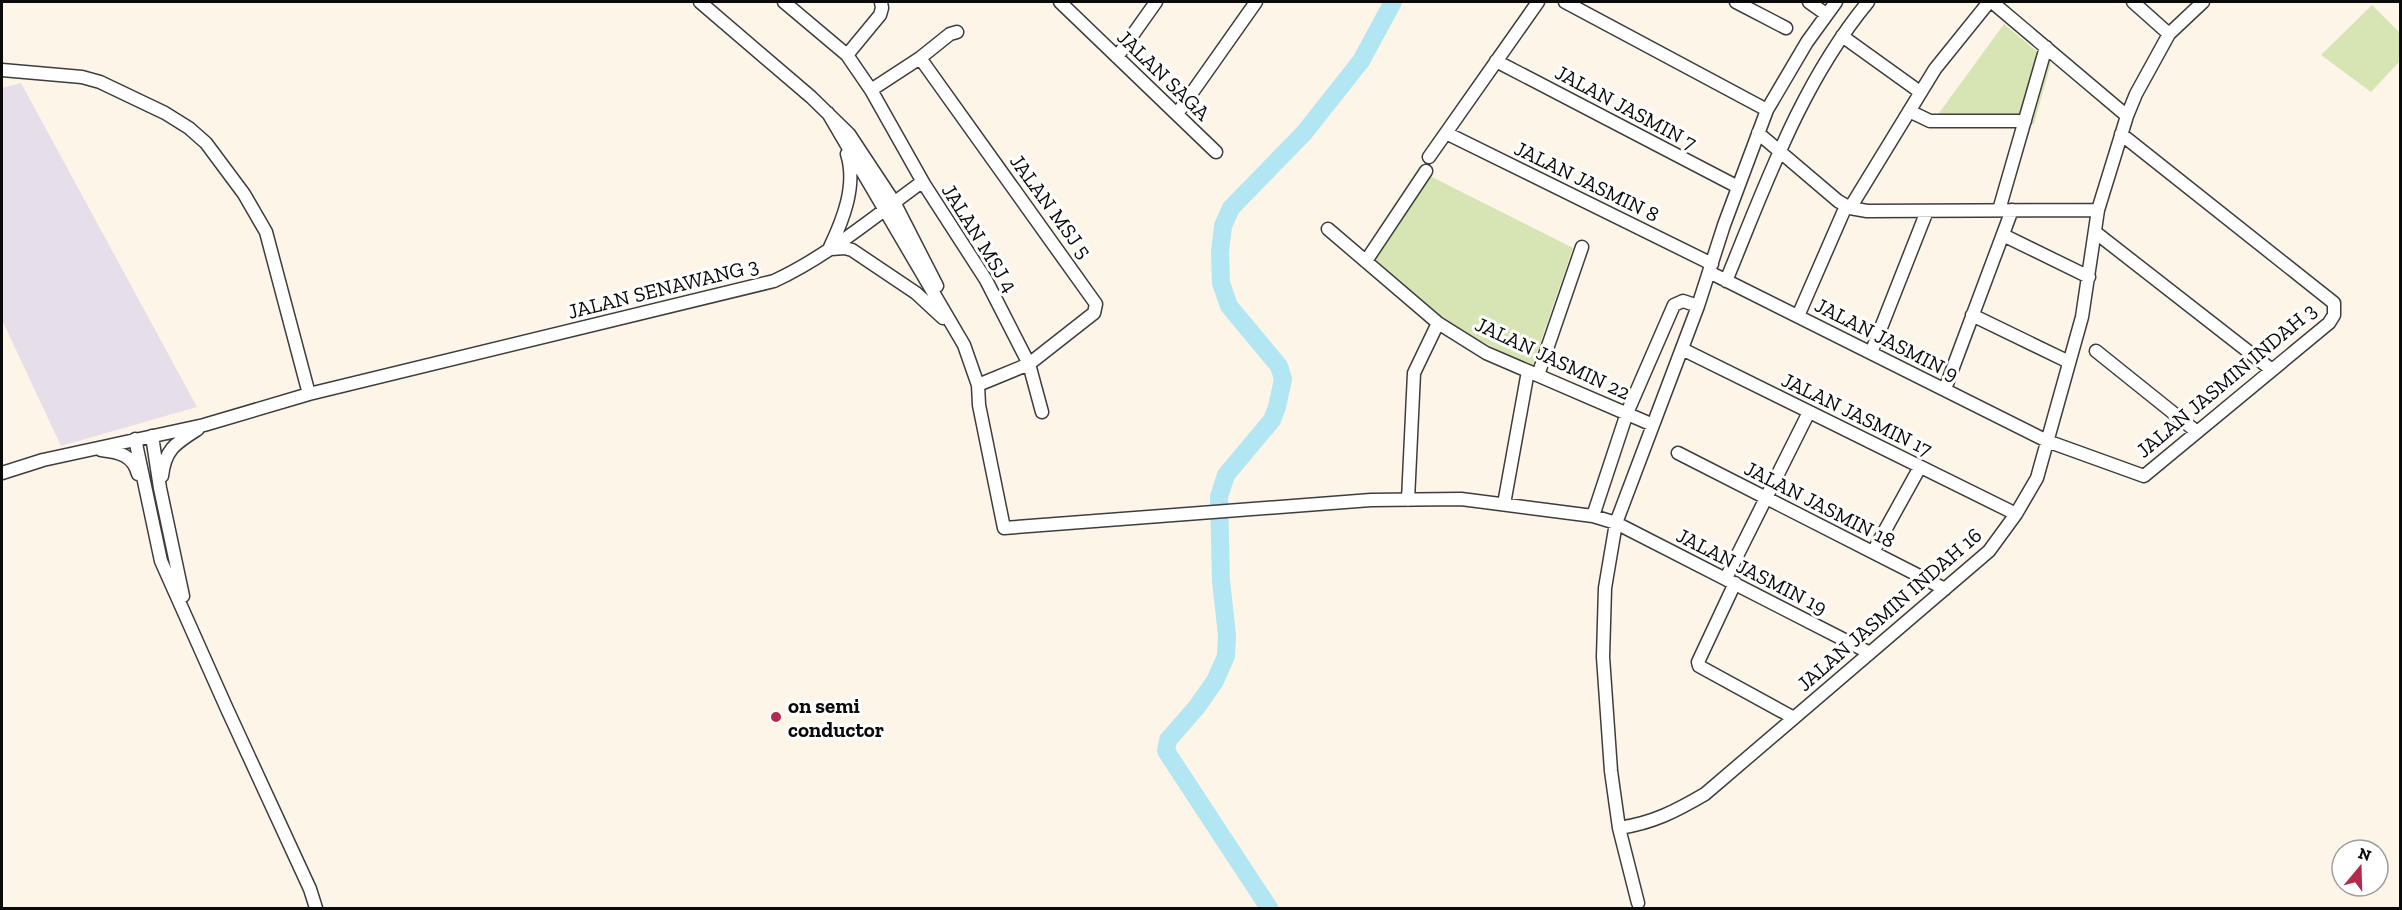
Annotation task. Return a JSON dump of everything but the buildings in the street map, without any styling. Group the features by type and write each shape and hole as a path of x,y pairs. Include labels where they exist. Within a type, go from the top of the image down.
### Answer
{"street":[{"path":"700,2 764,55 849,134 894,202 937,286 943,308"},
{"name":"JALAN MSJ 4","path":"784,2 848,55 872,90 922,182 986,280 1029,364 1042,412"},
{"path":"848,55 880,15 881,2"},
{"name":"JALAN SAGA","path":"1060,2 1216,152"},
{"path":"1117,57 1156,2"},
{"path":"1177,114 1256,2"},
{"path":"1429,157 1538,2"},
{"path":"1565,2 1767,110"},
{"path":"1736,2 1786,28"},
{"path":"1809,2 1826,14"},
{"path":"1638,903 1619,828 1611,771 1602,657 1605,588 1616,524 1698,306 1767,110 1807,42 1836,2"},
{"path":"1726,280 1779,151 1801,106 1842,36 1868,2"},
{"path":"1798,316 1848,207 1935,69 1990,2 2127,116"},
{"path":"2133,2 2169,34"},
{"name":"JALAN JASMIN INDAH 16","path":"1619,828 1643,824 1671,814 1706,794 1989,551 2016,514 2037,478 2082,317 2098,210 2127,116 2136,94 2169,34 2203,2"},
{"path":"872,90 920,58 950,34 957,32"},
{"path":"1842,36 1920,92"},
{"path":"1945,389 2003,235 2025,121 2046,47"},
{"name":"JALAN MSJ 5","path":"920,58 1096,304 1094,313 1029,364 978,385"},
{"name":"JALAN JASMIN 7","path":"1496,61 1738,187"},
{"path":"2,70 82,77 100,82 165,113 189,128 206,143 244,194 266,232 309,394"},
{"path":"1909,111 1930,121 2025,121"},
{"path":"828,113 964,345 978,385"},
{"name":"JALAN JASMIN 8","path":"1446,133 1711,268"},
{"path":"1758,133 1848,207 1867,212 2098,210"},
{"name":"JALAN JASMIN INDAH 3","path":"2047,441 2144,476 2329,323 2334,315 2334,303 2121,134"},
{"path":"828,249 842,224 849,184 851,165 842,139"},
{"path":"1366,261 1426,171"},
{"name":"JALAN SENAWANG 3","path":"204,425 309,394 774,281 796,271 922,182"},
{"path":"1871,352 1927,211"},
{"name":"JALAN JASMIN 22","path":"1328,229 1438,323 1486,352 1653,424"},
{"path":"2095,232 2272,370"},
{"path":"2003,235 2089,277"},
{"path":"1504,504 1533,373 1582,247"},
{"path":"828,249 852,250 916,293 950,325 964,345"},
{"name":"JALAN JASMIN 9","path":"1711,268 1726,280 2047,441"},
{"path":"1593,516 1627,413 1674,305 1683,301 1698,306"},
{"path":"1972,315 2069,362"},
{"path":"1408,500 1414,373 1438,323"},
{"name":"JALAN JASMIN 17","path":"1682,349 2016,514"},
{"path":"2096,351 2197,432"},
{"name":"JALAN JASMIN 19","path":"978,385 1004,528 1371,500 1461,499 1593,516 1616,524 1870,653"},
{"path":"1794,718 1699,666 1698,662 1766,498 1809,412"},
{"path":"2,473 43,460 204,425"},
{"path":"160,488 168,452 178,441 204,425"},
{"path":"152,435 160,488 187,618"},
{"path":"135,439 162,561 310,889 316,909"},
{"path":"93,449 119,453 129,458 136,467 150,509"},
{"name":"JALAN JASMIN 18","path":"1678,453 1945,589"},
{"path":"1873,552 1920,467"},
{"path":"310,889 324,909"}],"shaded area":[{"path":"21,83 197,407 61,446 2,320 2,88"}],"green space":[{"path":"2372,5 2400,33 2400,61 2371,92 2321,55"},
{"path":"2004,24 2051,63 2034,124 1931,124"},
{"path":"1430,176 1573,248 1532,367 1441,321 1371,261"}],"waterway":[{"path":"1269,908 1166,751 1168,740 1196,708 1215,681 1226,656 1227,635 1221,581 1219,497 1226,475 1272,420 1283,379 1279,366 1229,306 1221,283 1220,252 1223,226 1231,208 1304,133 1361,61 1393,2"}],"place":[{"name":"on semi conductor","path":"776,717"}]}
